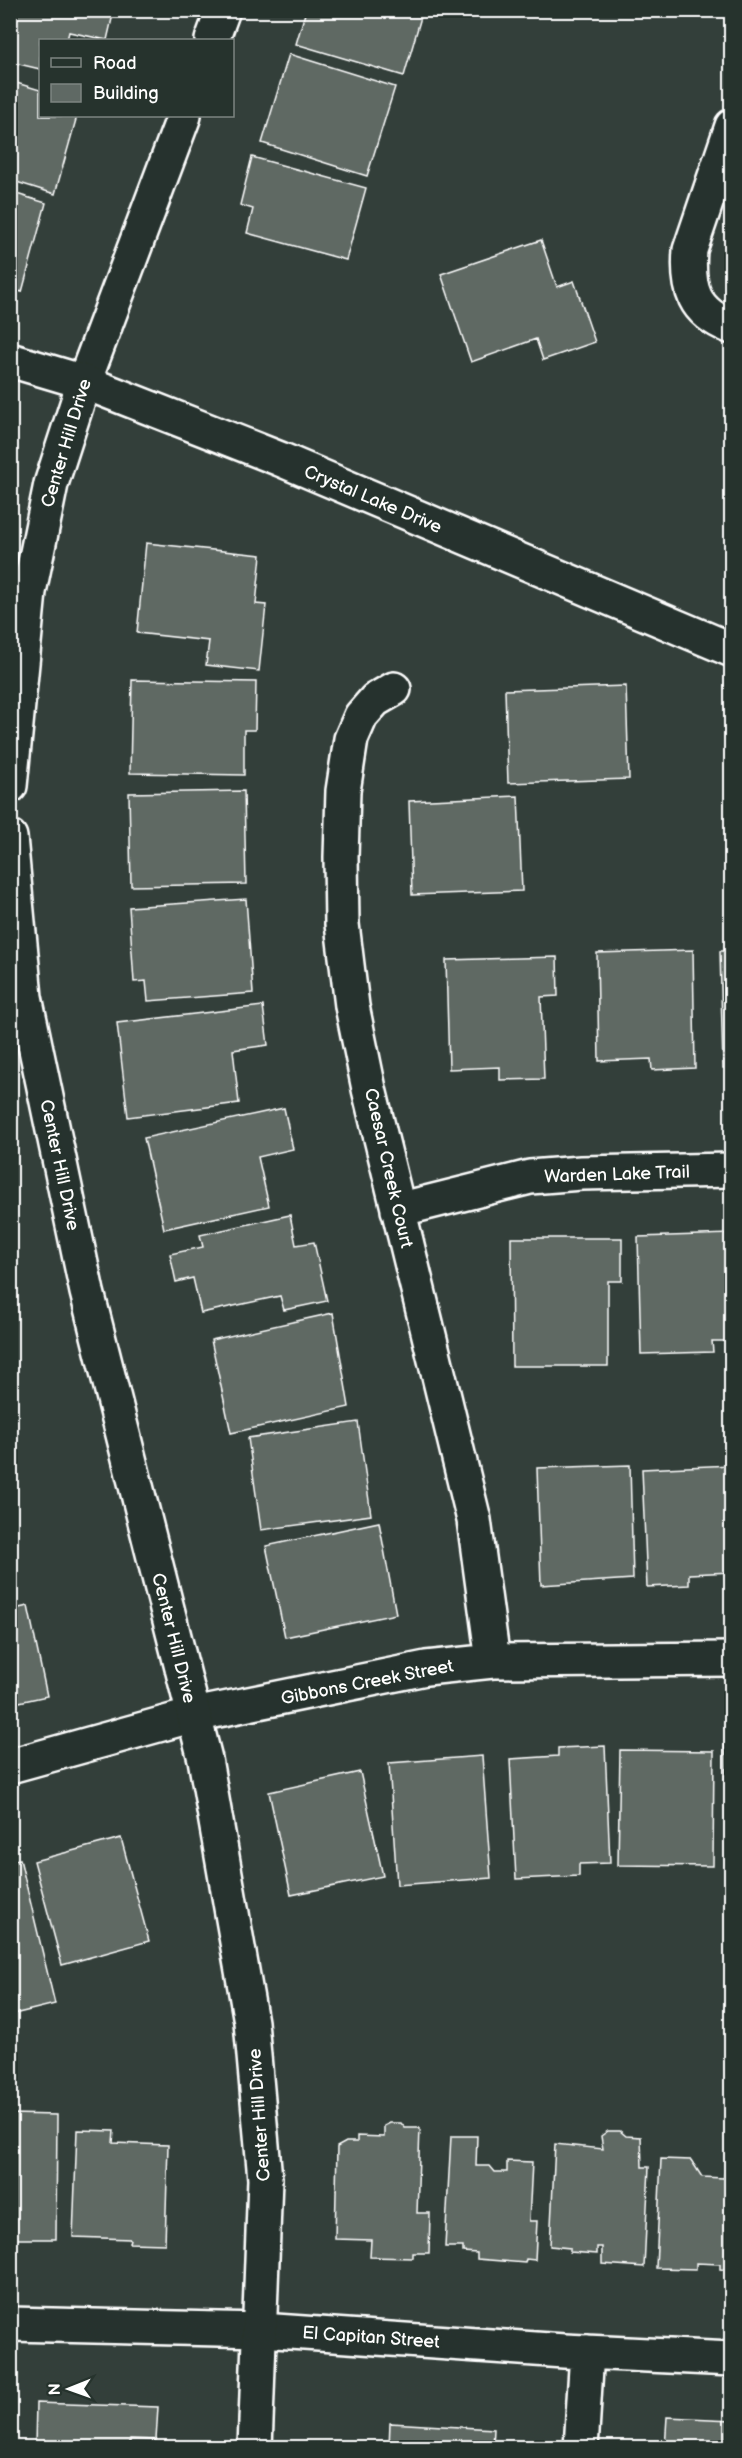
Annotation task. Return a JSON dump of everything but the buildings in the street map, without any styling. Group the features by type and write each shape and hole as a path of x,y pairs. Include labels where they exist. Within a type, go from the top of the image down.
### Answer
{"street":[{"path":"212,39 223,10"},
{"name":"Center Hill Drive","path":"10,786 16,681 29,592 51,484 84,382 184,117"},
{"path":"732,126 690,250 691,289 699,305 711,319 732,327"},
{"name":"Crystal Lake Drive","path":"10,360 84,382 280,459 732,650"},
{"name":"Caesar Creek Court","path":"394,688 375,700 361,716 351,739 343,791 342,924 352,1006 398,1210 474,1520 493,1661"},
{"name":"Center Hill Drive","path":"10,837 25,997 87,1292 205,1759 252,2022 265,2178 255,2448"},
{"name":"Warden Lake Trail","path":"398,1210 530,1177 581,1173 732,1170"},
{"name":"Gibbons Creek Street","path":"10,1766 194,1715 426,1668 493,1661 732,1659"},
{"name":"El Capitan Street","path":"10,2324 261,2330 587,2352 732,2359"},
{"path":"581,2448 587,2352"}]}
